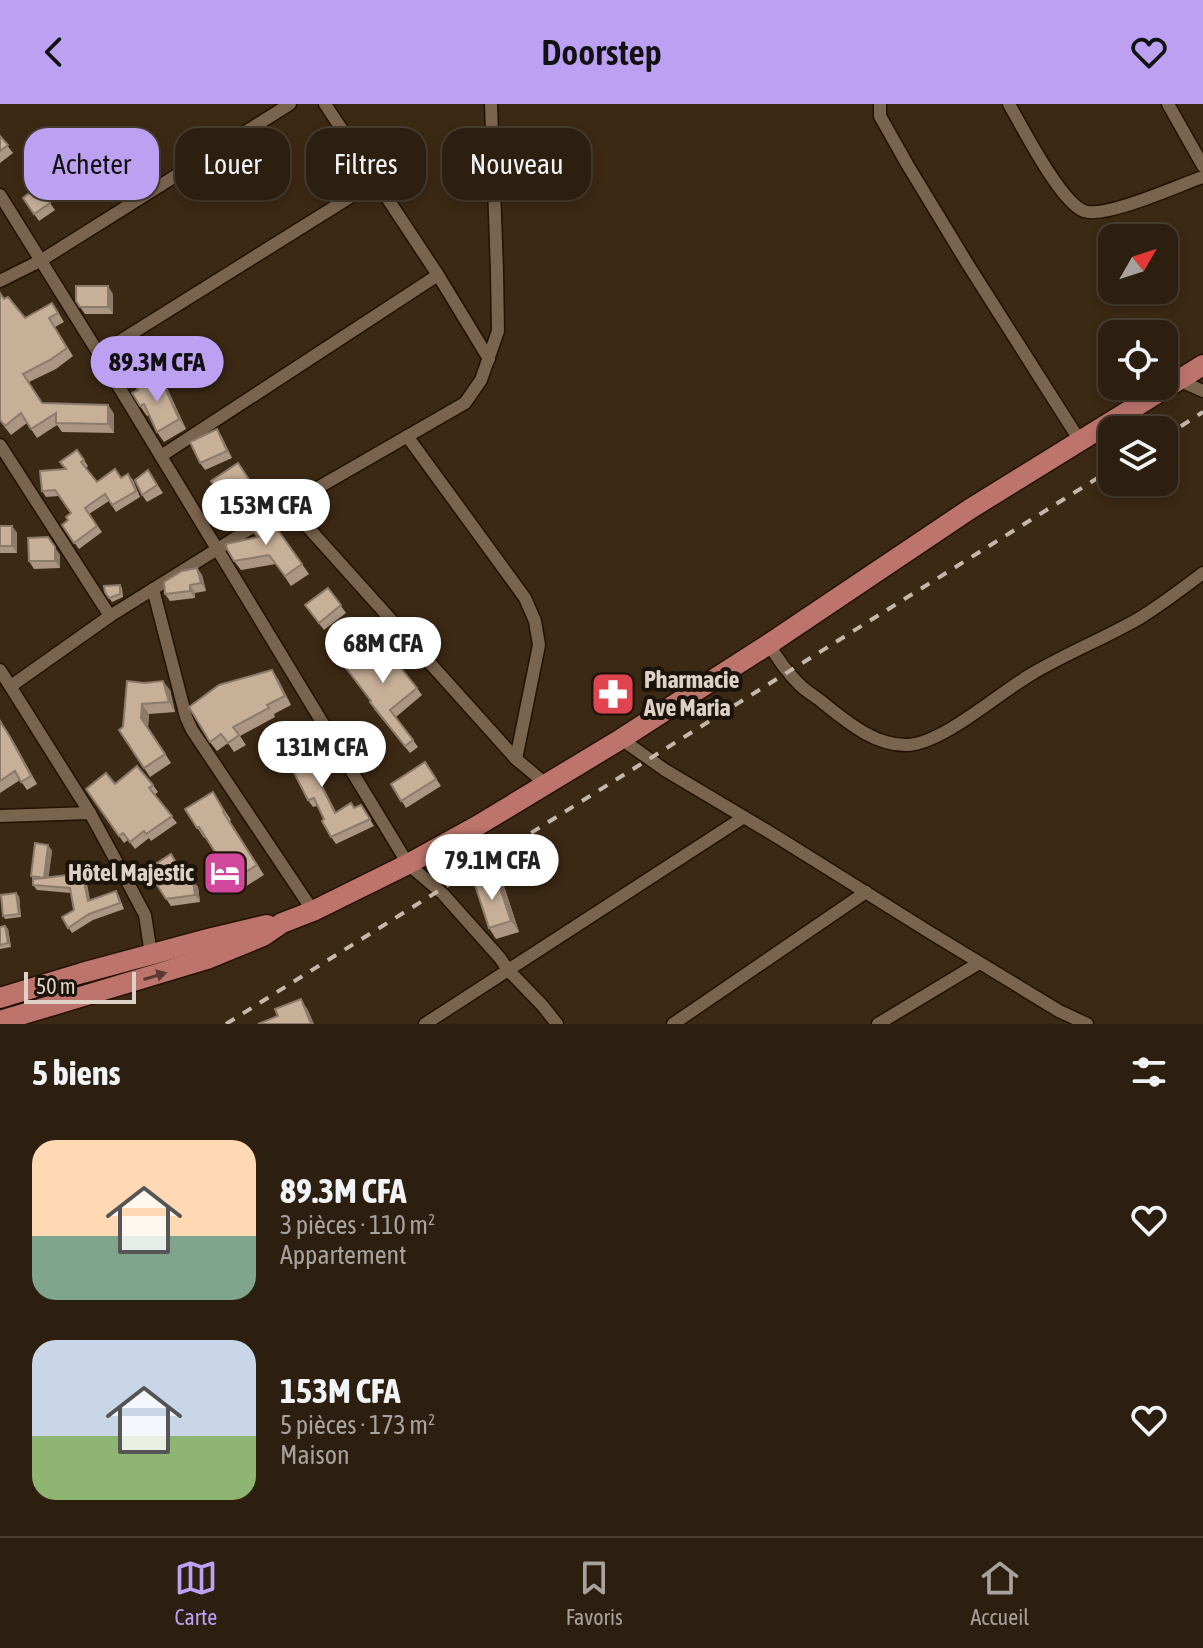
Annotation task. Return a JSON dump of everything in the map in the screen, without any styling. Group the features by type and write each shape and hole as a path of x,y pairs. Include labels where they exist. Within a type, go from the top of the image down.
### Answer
{"highway":[{"path":"1178,380 1203,365"},
{"path":"0,998 151,954 246,929 282,923 408,864 621,739 970,509 1146,400"},
{"path":"0,1021 207,959 263,936 282,923"}],"street":[{"path":"0,281 40,261 290,104"},
{"path":"325,104 341,128"},
{"path":"11,686 110,616 217,549 465,403 481,380 498,331 491,104"},
{"path":"880,104 880,116 907,164 1080,441"},
{"path":"1009,104 1041,161 1072,202 1084,212 1107,212 1203,177"},
{"path":"1168,104 1203,166"},
{"path":"0,195 408,864 443,894 557,1024"},
{"path":"99,354 346,200"},
{"path":"389,200 489,359"},
{"path":"161,456 438,275"},
{"path":"1178,380 1203,391"},
{"path":"407,436 525,598 535,621 539,645 516,759"},
{"path":"0,445 110,616"},
{"path":"288,505 516,759 547,785"},
{"path":"769,644 799,685 845,721 890,743 911,745 932,738 961,722 1031,674 1137,619 1203,573"},
{"path":"153,589 192,730 313,911"},
{"path":"0,670 90,813 145,915 151,954"},
{"path":"621,739 665,770 979,963 1056,1018 1087,1024"},
{"path":"0,816 90,813"},
{"path":"425,1024 744,817"},
{"path":"676,1023 866,892"},
{"path":"878,1024 979,963"}],"building":[{"path":"0,136 8,145 0,151"},
{"path":"24,200 48,200 50,203 34,214"},
{"path":"76,286 108,286 108,307 80,307 76,301"},
{"path":"0,293 4,299 8,297 25,318 52,303 58,313 49,318 67,348 23,374 42,403 108,405 108,424 56,423 56,413 31,429 21,413 5,426 0,420"},
{"path":"160,377 179,419 157,432 144,404 140,406 132,393"},
{"path":"217,429 227,451 200,463 190,442"},
{"path":"77,450 84,460 81,462 97,482 115,469 121,478 128,474 136,491 112,505 105,494 85,508 97,526 74,543 62,525 71,513 55,490 42,491 40,471 66,469 60,462"},
{"path":"238,463 260,496 231,514 211,481"},
{"path":"148,470 157,485 142,495 135,480"},
{"path":"267,515 302,564 285,576 269,555 234,561 227,549 226,544 258,537 249,526"},
{"path":"0,526 12,526 12,546 0,546"},
{"path":"48,537 55,547 55,561 29,561 28,538"},
{"path":"197,568 201,583 190,585 190,591 165,594 164,582 182,571"},
{"path":"120,585 120,594 109,598 104,586"},
{"path":"328,588 341,605 319,623 305,605"},
{"path":"380,642 417,688 390,710 413,740 405,746 346,668"},
{"path":"272,670 285,696 233,727 239,735 228,743 221,734 210,742 189,707 219,685"},
{"path":"127,681 163,681 169,702 142,704 141,718 165,754 144,768 119,730 123,727"},
{"path":"0,721 31,776 21,782 15,771 0,781"},
{"path":"321,738 327,754 308,760 335,813 351,803 354,808 361,805 370,819 331,837 314,798 308,800 291,767 286,749"},
{"path":"425,762 436,779 401,801 391,784"},
{"path":"137,766 153,785 149,788 172,816 130,842 123,833 119,836 86,789 106,773 115,784"},
{"path":"213,792 257,865 233,880 185,809"},
{"path":"533,841 541,850 530,858 523,849"},
{"path":"35,843 48,845 44,878 31,876"},
{"path":"171,854 178,866 165,874 157,863"},
{"path":"82,873 88,901 116,891 120,903 89,914 68,928 62,917 74,910 70,888 33,885 33,879"},
{"path":"496,876 511,921 489,928 474,882"},
{"path":"193,880 195,895 166,899 157,885"},
{"path":"16,893 19,914 3,916 1,895"},
{"path":"5,926 8,943 0,945 0,927"},
{"path":"301,999 311,1024 258,1024 278,1016 275,1009"}],"railway":[{"path":"1178,428 1203,412"},
{"path":"226,1024 1098,478"}],"place":[{"name":"Pharmacie Ave Maria","path":"613,694"},
{"name":"Hôtel Majestic","path":"225,873"}]}
